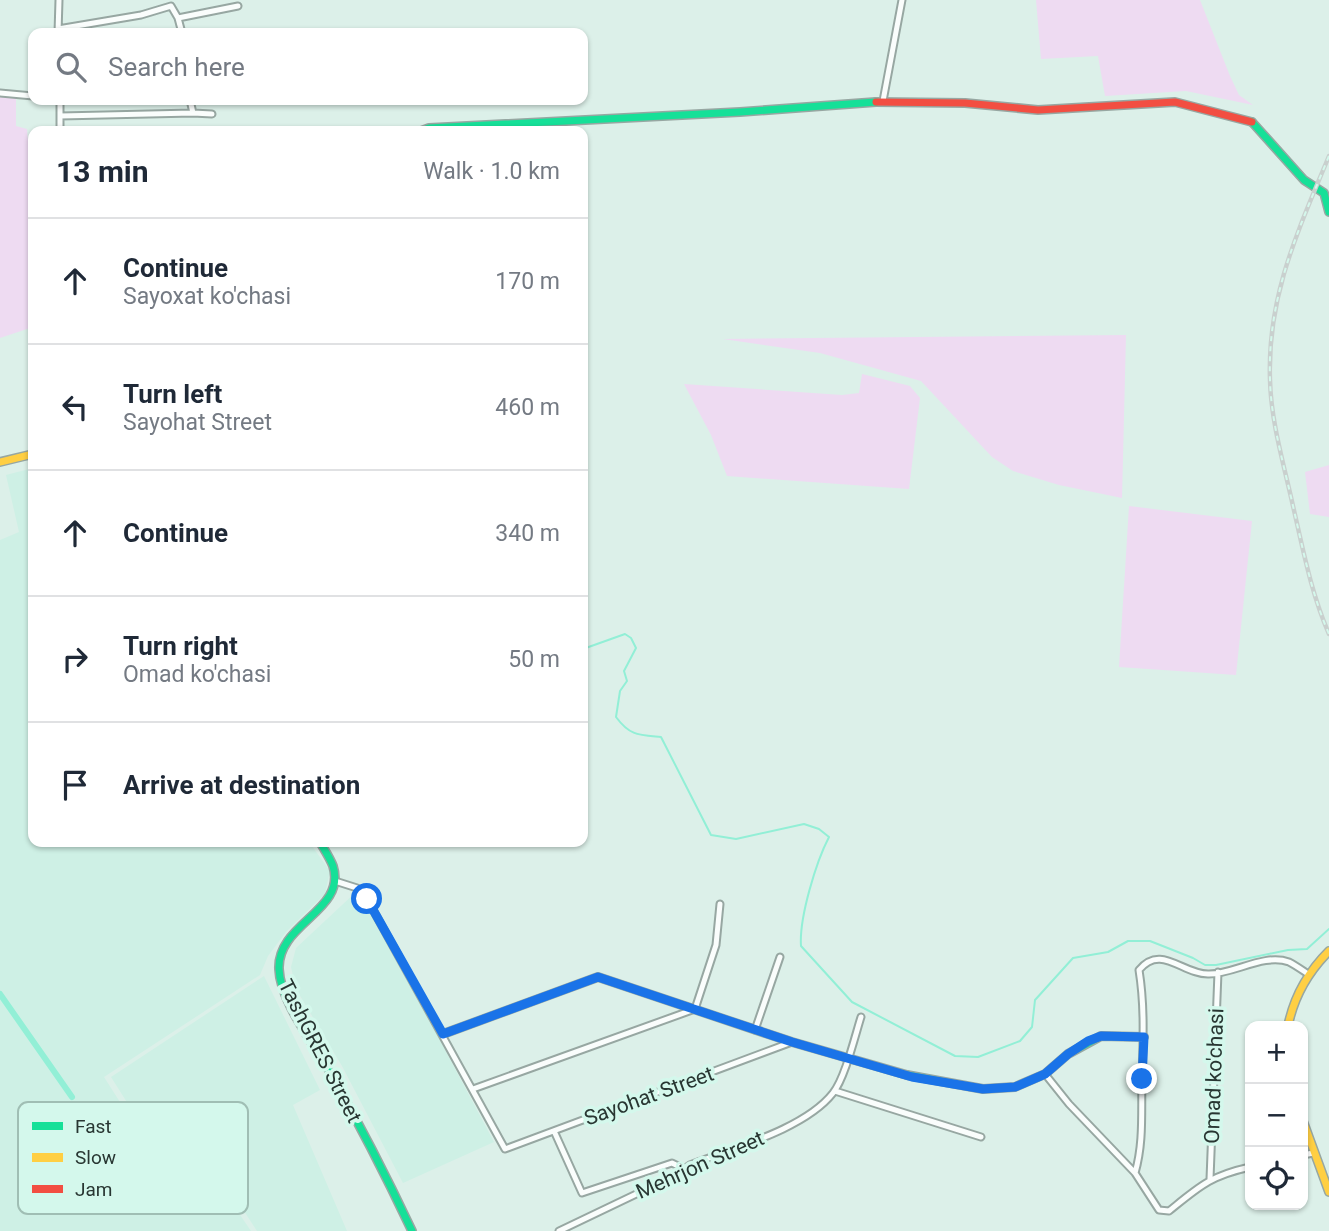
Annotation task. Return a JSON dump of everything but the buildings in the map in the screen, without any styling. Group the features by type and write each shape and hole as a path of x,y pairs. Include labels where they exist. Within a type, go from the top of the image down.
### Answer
{"street":[{"path":"58,28 59,0"},
{"path":"883,101 902,0"},
{"path":"74,28 141,15 169,3 181,28"},
{"path":"178,18 238,6"},
{"path":"0,93 28,96"},
{"path":"513,126 883,101 965,103 1038,110 1175,102 1251,120 1304,180 1324,193 1328,206"},
{"path":"60,105 60,126"},
{"path":"191,105 193,113"},
{"path":"60,116 212,114"},
{"path":"0,462 28,455"},
{"path":"323,847 332,862 335,881 357,888 367,899 473,1089 695,1009"},
{"name":"TashGRES Street","path":"335,881 327,901 292,933 283,945 279,961 281,977 287,994 412,1231"},
{"path":"695,1009 716,945 720,904"},
{"path":"1288,1021 1294,999 1308,974 1329,951"},
{"path":"755,1030 780,957"},
{"path":"1135,1172 1141,1153 1144,1037 1139,970 1147,961 1153,959 1209,974 1266,961 1287,961 1308,974"},
{"name":"Omad ko'chasi","path":"1210,1179 1219,972"},
{"path":"443,1034 598,977 792,1042 912,1077 983,1089 1015,1087 1045,1074 1068,1054 1101,1036 1144,1037"},
{"name":"Mehrjon Street","path":"559,1231 684,1169 787,1127 816,1111 835,1091 861,1017"},
{"name":"Sayohat Street","path":"473,1089 505,1149 792,1042"},
{"name":"Omad ko'chasi","path":"1045,1074 1069,1104 1135,1172 1159,1210 1169,1211 1210,1179 1245,1168"},
{"path":"835,1091 981,1137"},
{"path":"554,1131 582,1193 672,1163 684,1169"},
{"path":"1308,1137 1329,1192"},
{"path":"1308,1154 1313,1153"}],"shaded area":[{"path":"1036,0 1200,0 1239,95 1253,105 1186,91 1105,96 1098,56 1041,59"},
{"path":"0,97 16,98 16,126 27,129 28,329 0,338"},
{"path":"1126,335 1122,498 1059,485 1013,471 992,457 921,381 820,353 723,339"},
{"path":"862,374 910,386 920,398 909,489 727,476 711,435 684,384 842,395 859,393"},
{"path":"1329,465 1329,517 1310,514 1305,472"},
{"path":"28,469 28,847 313,847 330,871 325,894 286,932 268,956 260,975 104,1077 120,1102 18,1102 18,1214 239,1214 251,1231 0,1231 0,540 19,532 6,475"},
{"path":"1129,506 1252,521 1236,675 1119,667"},
{"path":"357,891 367,903 494,1142 403,1183 342,1066 296,989 291,967 296,948"},
{"path":"264,976 320,1090 293,1105 347,1231 257,1231 246,1214 248,1102 127,1102 111,1077"}],"waterway":[{"path":"588,647 625,634 631,638 636,648 624,671 627,681 620,691 616,717 626,728 636,733 661,737 711,835 736,839 804,824 819,829 829,837 809,890 801,946 852,1002 955,1056 978,1057 1020,1041 1032,1027 1035,1000 1073,958 1108,952 1128,941 1150,941 1205,965 1216,965 1288,950 1307,949 1329,929"},
{"path":"0,994 72,1097"}],"railway":[{"path":"1329,156 1287,265 1279,292 1270,349 1275,428 1304,555 1329,634"}],"traffic: fast":[{"path":"468,126 876,102"},
{"path":"1252,122 1304,180 1324,193 1329,212"},
{"path":"323,847 333,866 335,881 322,906 299,928 281,953 281,982 299,1023 331,1074 412,1231"},
{"path":"907,1075 983,1089 1015,1087 1045,1074 1068,1054 1101,1036 1144,1037"}],"traffic: slow":[{"path":"0,462 28,455"},
{"path":"1289,1021 1302,986 1329,951"},
{"path":"443,1034 598,977 792,1042 907,1075"},
{"path":"1308,1135 1329,1192"}],"traffic: jam":[{"path":"876,102 965,103 1038,110 1175,102 1252,122"}],"route":[{"path":"367,899 443,1034 598,977 792,1042 912,1077 983,1089 1015,1087 1045,1074 1068,1054 1101,1036 1144,1037 1142,1079"}]}
